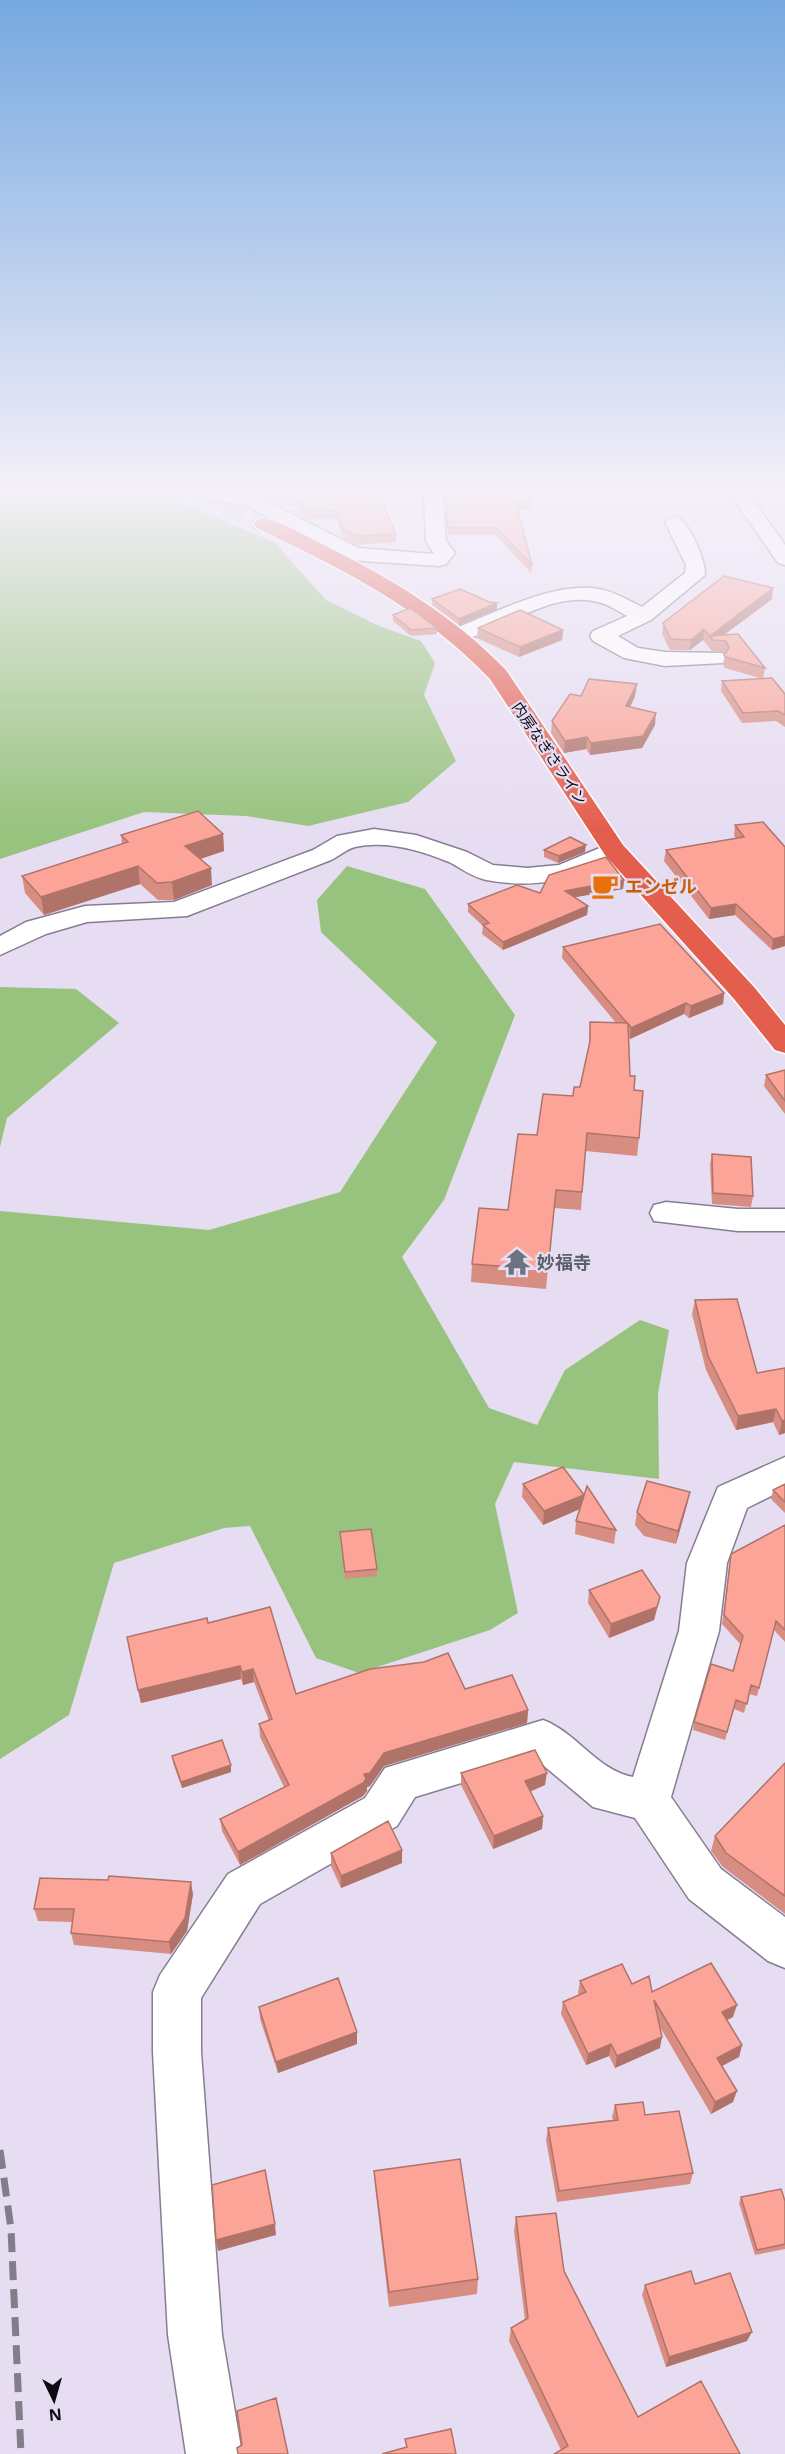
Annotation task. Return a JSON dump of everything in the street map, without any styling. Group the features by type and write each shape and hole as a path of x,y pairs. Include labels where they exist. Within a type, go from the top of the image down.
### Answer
{"highway":[{"name":"内房なぎさライン","path":"402,601 459,635 478,651 498,675 614,850 744,993 785,1044"}],"street":[{"path":"459,635 553,601"},
{"path":"612,601 644,616"},
{"path":"663,601 644,616 601,636 632,653 665,659 715,658"},
{"path":"0,947 36,928 85,914 178,910 322,855 346,841 374,837 407,840 458,857 487,872 527,876 564,872 614,850"},
{"path":"666,1213 738,1220 785,1220"},
{"path":"648,1800 699,1631 707,1563 732,1498 785,1472"},
{"path":"214,2454 195,2335 177,2052 177,1992 244,1889 381,1812 400,1782 543,1739 609,1793 648,1800 705,1884 785,1944"}],"green space":[{"path":"0,601 327,601 379,626 421,641 435,663 424,695 456,761 408,802 308,826 246,816 144,812 0,859"},
{"path":"347,866 425,889 515,1015 444,1200 402,1257 489,1408 537,1425 565,1370 640,1320 669,1330 658,1394 659,1479 514,1462 495,1504 518,1613 490,1630 359,1673 316,1658 250,1526 224,1528 114,1563 69,1715 0,1759 0,1211 209,1230 340,1192 437,1042 321,932 317,900"},
{"path":"0,987 76,989 119,1023 7,1118 0,1147"}],"building":[{"path":"434,601 486,601 497,603 459,619"},
{"path":"692,601 757,601 710,636 738,634 765,668 726,657 724,655 729,648 726,641 713,640 704,629 691,640 671,639 663,623"},
{"path":"410,608 437,628 411,630 393,615"},
{"path":"520,610 563,630 520,647 478,628"},
{"path":"772,678 785,694 785,715 778,711 743,713 722,681"},
{"path":"589,679 637,684 626,706 656,713 643,736 591,743 587,737 565,741 552,721 570,694 581,696"},
{"path":"198,811 223,834 185,846 211,868 172,882 157,883 138,866 41,897 22,876 128,842 121,835"},
{"path":"763,822 785,847 785,936 773,939 736,904 711,908 666,850 744,837 735,825"},
{"path":"570,837 586,845 559,856 544,850"},
{"path":"606,857 624,880 565,891 588,906 503,942 483,925 489,923 468,904 517,885 540,893 549,875"},
{"path":"660,924 724,993 691,1006 686,1003 631,1028 563,947"},
{"path":"590,1022 628,1023 630,1076 635,1076 634,1090 643,1091 639,1138 587,1133 582,1192 556,1190 548,1270 472,1264 479,1208 508,1210 518,1134 537,1135 543,1094 573,1096 574,1087 580,1087 590,1041"},
{"path":"785,1070 785,1101 766,1075"},
{"path":"712,1154 751,1157 753,1196 713,1193"},
{"path":"737,1299 757,1373 785,1368 785,1420 782,1421 776,1409 738,1416 708,1356 695,1300"},
{"path":"563,1467 584,1495 544,1511 523,1484"},
{"path":"647,1481 690,1492 678,1531 647,1522 637,1512"},
{"path":"785,1484 785,1502 773,1490"},
{"path":"587,1486 616,1530 576,1521"},
{"path":"785,1525 785,1630 776,1621 759,1688 751,1685 747,1704 736,1700 727,1732 694,1722 711,1664 733,1671 743,1636 724,1615 731,1554"},
{"path":"371,1529 377,1569 345,1572 340,1532"},
{"path":"642,1570 660,1597 657,1607 611,1624 589,1590"},
{"path":"270,1607 296,1694 370,1669 424,1662 448,1653 465,1689 512,1675 528,1710 384,1753 370,1773 364,1774 366,1779 363,1783 238,1852 220,1819 289,1785 259,1724 272,1719 253,1669 242,1672 240,1666 138,1690 127,1637 207,1618 208,1623"},
{"path":"222,1740 231,1765 181,1782 172,1756"},
{"path":"535,1750 547,1773 525,1781 543,1816 494,1836 461,1773"},
{"path":"785,1763 785,1896 726,1853 715,1836"},
{"path":"388,1821 402,1850 341,1876 331,1853"},
{"path":"109,1876 191,1882 185,1918 169,1942 71,1933 74,1909 34,1909 40,1878 108,1880"},
{"path":"711,1963 737,2005 722,2012 742,2045 717,2058 737,2091 715,2102 654,2000 662,2037 617,2056 611,2044 588,2054 563,2002 586,1992 580,1981 622,1964 632,1984 649,1976 652,1992"},
{"path":"338,1978 357,2032 276,2062 259,2007"},
{"path":"643,2102 645,2115 679,2111 693,2173 559,2191 548,2128 618,2120 615,2105"},
{"path":"460,2159 478,2279 389,2292 374,2171"},
{"path":"265,2170 275,2224 216,2240 212,2185"},
{"path":"781,2189 785,2201 785,2244 757,2250 741,2197"},
{"path":"556,2213 564,2271 638,2417 701,2381 740,2454 554,2454 568,2446 511,2328 528,2318 516,2217"},
{"path":"691,2271 695,2284 730,2273 752,2332 669,2357 645,2285"},
{"path":"276,2398 288,2454 238,2454 237,2448 242,2445 237,2411"},
{"path":"451,2429 456,2454 382,2454 407,2447 405,2439"}],"railway":[{"path":"0,2150 11,2229 21,2454"}],"place":[{"name":"エンゼル","path":"605,886"},
{"name":"妙福寺","path":"517,1262"}]}
